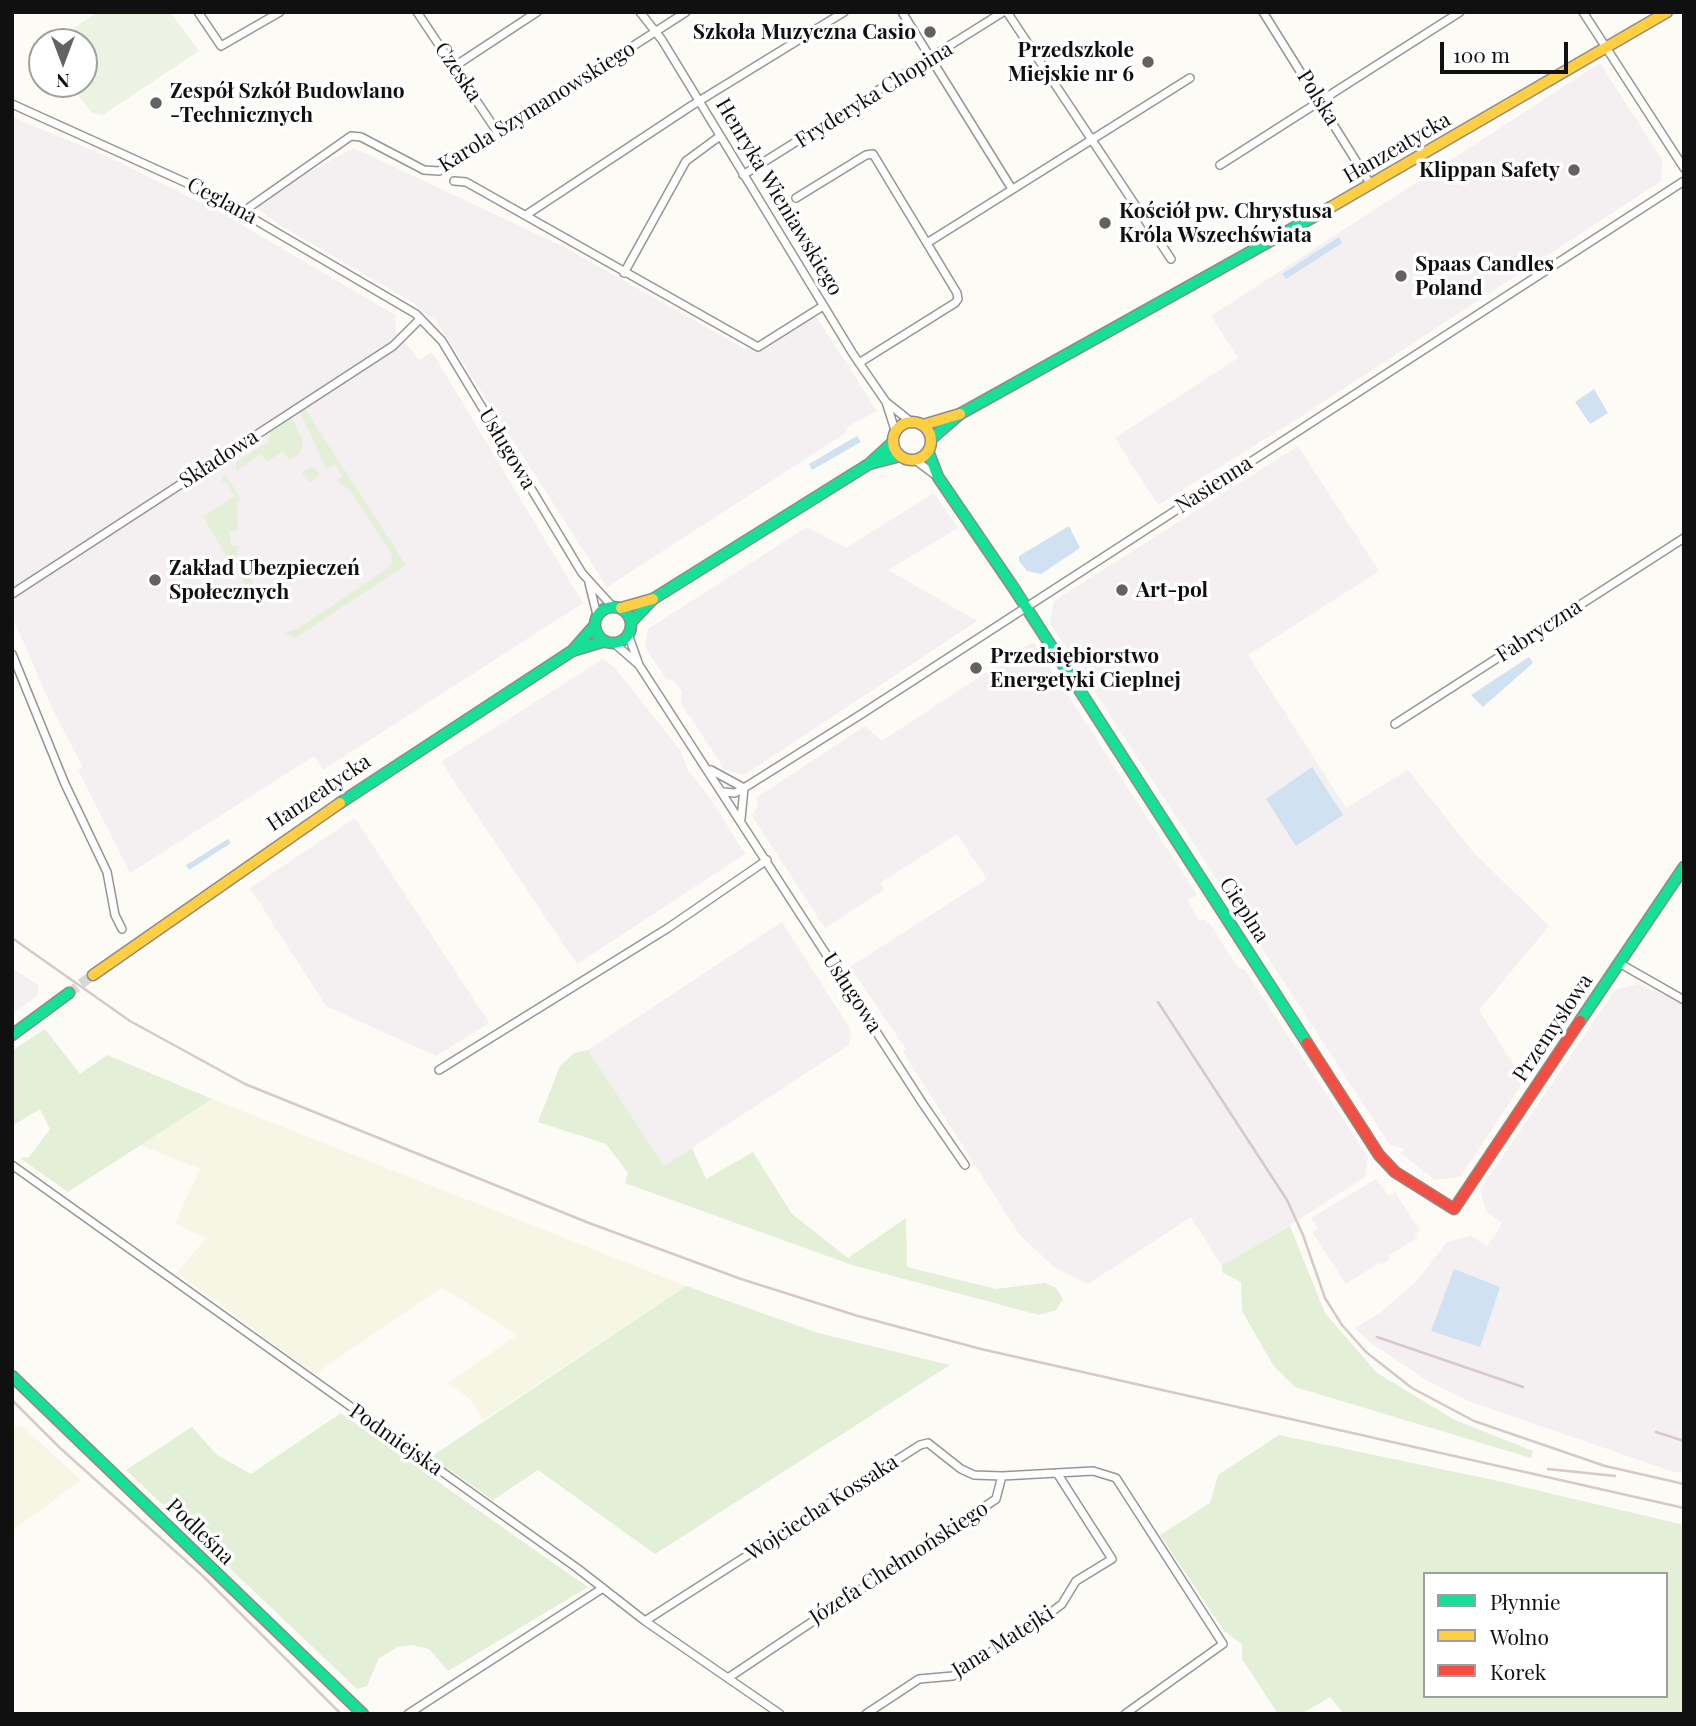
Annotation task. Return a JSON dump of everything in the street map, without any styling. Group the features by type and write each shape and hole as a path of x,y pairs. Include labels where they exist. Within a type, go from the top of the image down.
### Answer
{"street":[{"path":"198,12 221,46 279,12"},
{"name":"Czeska","path":"417,12 498,133"},
{"path":"454,65 537,12"},
{"name":"Henryka Wieniawskiego","path":"640,12 886,402 895,430"},
{"name":"Karola Szymanowskiego","path":"244,211 351,136 361,137 432,173 686,12"},
{"path":"526,215 699,102 844,12"},
{"path":"902,12 1012,189"},
{"path":"1005,12 1171,258"},
{"name":"Fryderyka Chopina","path":"743,175 1005,12"},
{"name":"Polska","path":"1263,12 1371,185"},
{"path":"1220,165 1460,12"},
{"path":"1583,12 1684,168"},
{"name":"Hanzeatycka","path":"931,439 960,414 1371,185 1667,12"},
{"path":"927,243 1190,78"},
{"name":"Ceglana","path":"12,104 244,211 420,318"},
{"path":"624,273 686,161 720,136"},
{"path":"796,198 866,155 873,154 958,299 859,363"},
{"path":"454,181 466,182 758,346 823,306"},
{"name":"Nasienna","path":"744,788 1684,181"},
{"name":"Usługowa","path":"420,318 442,341 589,583 597,615"},
{"name":"Składowa","path":"12,594 393,346 420,318"},
{"name":"Henryka Wieniawskiego","path":"886,402 910,421"},
{"name":"Hanzeatycka","path":"923,425 960,414"},
{"path":"653,599 617,607 597,615 594,626 598,635 610,642 628,635 631,622 653,599 869,464 892,443 895,430 910,421 923,425 931,439 928,451 937,478"},
{"path":"892,443 900,456"},
{"path":"915,460 928,451"},
{"path":"869,464 900,456 915,460 937,478 1027,607"},
{"name":"Fabryczna","path":"1395,724 1684,538"},
{"name":"Usługowa","path":"589,583 617,607"},
{"path":"617,607 631,622"},
{"name":"Cieplna","path":"1027,607 1379,1155 1395,1172 1454,1209"},
{"name":"Hanzeatycka","path":"93,975 266,852 572,651 594,626"},
{"name":"Usługowa","path":"628,635 639,665 707,766 923,1104 965,1164"},
{"name":"Hanzeatycka","path":"572,651 610,642"},
{"name":"Usługowa","path":"610,642 639,665"},
{"path":"12,654 65,784 107,872 114,915 122,929"},
{"name":"Usługowa","path":"707,766 744,788"},
{"path":"723,792 735,793 744,788"},
{"path":"741,820 744,788"},
{"path":"439,1070 668,928 767,860"},
{"name":"Przemysłowa","path":"1454,1209 1684,867"},
{"path":"1619,963 1684,1000"},
{"path":"12,1035 69,993"},
{"name":"Podmiejska","path":"12,1165 603,1588 645,1621 780,1714"},
{"name":"Podleśna","path":"12,1376 363,1714"},
{"name":"Wojciecha Kossaka","path":"645,1621 920,1445 928,1443 961,1469 974,1475 1002,1476"},
{"name":"Józefa Chełmońskiego","path":"729,1678 996,1499 1002,1476 1093,1471 1116,1478 1223,1644 1125,1714"},
{"name":"Jana Matejki","path":"866,1714 919,1679 953,1676 1041,1620 1062,1604 1076,1581 1112,1559 1057,1473"},
{"path":"408,1714 603,1588"}],"shaded area":[{"path":"1600,63 1662,160 1661,181 1291,423 1158,505 1115,438 1238,358 1211,316"},
{"path":"12,117 108,157 220,212 395,315 396,331 419,360 432,352 583,603 323,770 314,756 130,873 78,770 83,767 53,710 12,616"},
{"path":"354,148 566,248 745,349 816,316 877,411 848,426 844,434 607,587 436,321 412,302 281,226 251,203"},
{"path":"1298,446 1379,571 1248,655 1346,808 1408,770 1474,853 1549,926 1479,1010 1524,1081 1460,1177 1435,1180 1400,1153 1405,1149 1390,1145 1050,623 1054,601"},
{"path":"934,493 958,528 888,570 977,621 744,775 725,770 681,703 682,691 674,681 666,679 645,647 648,629 807,527 846,548"},
{"path":"1031,643 1035,644 1197,895 1188,900 1199,921 1204,919 1210,924 1239,969 1244,969 1368,1157 1365,1177 1223,1268 1191,1217 1088,1284 1054,1267 1019,1234 903,1052 906,1049 850,967 987,879 957,834 880,883 884,890 825,928 752,816 758,805 756,798 865,726 882,741"},
{"path":"603,659 616,669 680,750 689,772 708,795 745,854 577,964 441,762"},
{"path":"355,818 489,1023 436,1056 326,1006 250,888"},
{"path":"782,922 851,1030 849,1045 664,1166 588,1050"},
{"path":"12,968 39,986 37,996 12,1014"},
{"path":"1638,984 1684,1004 1684,1473 1671,1471 1471,1402 1428,1381 1374,1345 1355,1328 1380,1313 1416,1282 1447,1242 1471,1236 1487,1246 1492,1240 1502,1223 1486,1211 1480,1190 1615,990"},
{"path":"1376,1179 1389,1196 1395,1192 1420,1231 1415,1234 1417,1238 1388,1256 1390,1259 1381,1265 1380,1262 1346,1284 1312,1232 1318,1228 1311,1218"}],"green space":[{"path":"98,12 170,12 199,51 103,115 92,113 81,98 98,98 98,28 74,28"},
{"path":"305,409 406,565 295,638 285,633 297,629 391,566 392,554 350,490 336,480 343,477 335,464 327,469 324,464 300,412"},
{"path":"292,418 303,441 300,453 289,460 283,451 268,461 260,454 236,471 236,462 268,442 270,432"},
{"path":"312,467 320,474 311,483 301,473"},
{"path":"225,474 241,499 237,504 238,530 229,531 231,546 238,546 237,557 230,562 203,517 235,496 226,482 221,481"},
{"path":"245,568 261,599 255,604 238,571"},
{"path":"45,1029 80,1074 107,1055 212,1099 68,1192 20,1158 29,1157 50,1129 40,1109 12,1126 12,1051"},
{"path":"588,1050 664,1166 692,1148 706,1179 753,1152 792,1214 848,1258 906,1218 907,1267 996,1289 1045,1283 1056,1288 1063,1299 1056,1310 1039,1315 852,1265 625,1183 628,1173 606,1144 538,1122 560,1066 574,1053"},
{"path":"212,1099 686,1286 483,1420 470,1399 448,1383 517,1335 442,1287 315,1374 177,1273 206,1238 175,1223 200,1169 140,1145"},
{"path":"1290,1226 1325,1313 1377,1373 1455,1420 1533,1451 1531,1458 1295,1387 1273,1365 1242,1311 1241,1282 1223,1273 1222,1266"},
{"path":"686,1286 818,1333 950,1365 655,1554 538,1470 493,1500 431,1457"},
{"path":"341,1413 588,1587 448,1671 429,1649 412,1645 398,1647 379,1658 367,1686 357,1689 126,1470 192,1427 217,1455 251,1474"},
{"path":"21,1425 81,1480 12,1531 12,1431"},
{"path":"1279,1435 1498,1481 1684,1525 1684,1714 1344,1714 1330,1697 1301,1714 1278,1714 1242,1659 1242,1644 1224,1631 1160,1535 1210,1503 1218,1475"}],"water":[{"path":"1339,237 1342,243 1286,279 1282,274"},
{"path":"1594,389 1608,413 1590,424 1575,402"},
{"path":"857,436 861,442 812,470 809,464"},
{"path":"1069,526 1080,548 1041,574 1027,571 1019,561 1019,556"},
{"path":"1529,657 1533,663 1483,707 1471,695"},
{"path":"1312,767 1343,815 1296,846 1266,799"},
{"path":"228,839 231,843 189,870 186,865"},
{"path":"1454,1269 1500,1287 1480,1347 1431,1331"}],"tunnel":[{"path":"69,993 93,975"}],"railway":[{"path":"12,938 130,1021 245,1084 589,1223 741,1279 858,1316 981,1349 1684,1508"},
{"path":"1158,1002 1287,1200 1303,1235 1325,1298 1342,1325 1366,1352 1412,1388 1474,1421 1605,1466 1684,1484"},
{"path":"1377,1337 1523,1387"},
{"path":"12,1400 60,1448 204,1577 341,1714"},
{"path":"1656,1432 1684,1441"},
{"path":"1548,1469 1615,1476"}],"traffic: fast":[{"path":"931,439 960,414 1331,207"},
{"path":"631,622 653,599 869,464 892,443"},
{"path":"928,451 938,477 1013,587 1307,1043"},
{"path":"869,464 900,456"},
{"path":"613,607 626,612 631,625 626,638 613,643 600,638 595,625 600,612 613,607"},
{"path":"340,803 572,651 594,626"},
{"path":"572,651 605,641"},
{"path":"1580,1021 1684,867"},
{"path":"12,1035 69,993"},
{"path":"12,1376 363,1714"}],"traffic: slow":[{"path":"1331,207 1667,12"},
{"path":"923,425 960,414"},
{"path":"912,422 926,427 931,441 926,455 912,460 898,455 893,441 898,427 912,422"},
{"path":"621,608 653,599"},
{"path":"93,975 340,803"}],"traffic: jam":[{"path":"1307,1043 1379,1155 1395,1172 1454,1209 1580,1021"}],"place":[{"name":"Szkoła Muzyczna Casio","path":"930,32"},
{"name":"Przedszkole Miejskie nr 6","path":"1148,62"},
{"name":"Zespół Szkół Budowlano -Technicznych","path":"156,103"},
{"name":"Klippan Safety","path":"1574,170"},
{"name":"Kościół pw. Chrystusa Króla Wszechświata","path":"1105,223"},
{"name":"Spaas Candles Poland","path":"1401,276"},
{"name":"Zakład Ubezpieczeń Społecznych","path":"155,580"},
{"name":"Art-pol","path":"1122,590"},
{"name":"Przedsiębiorstwo Energetyki Cieplnej","path":"976,668"}]}
